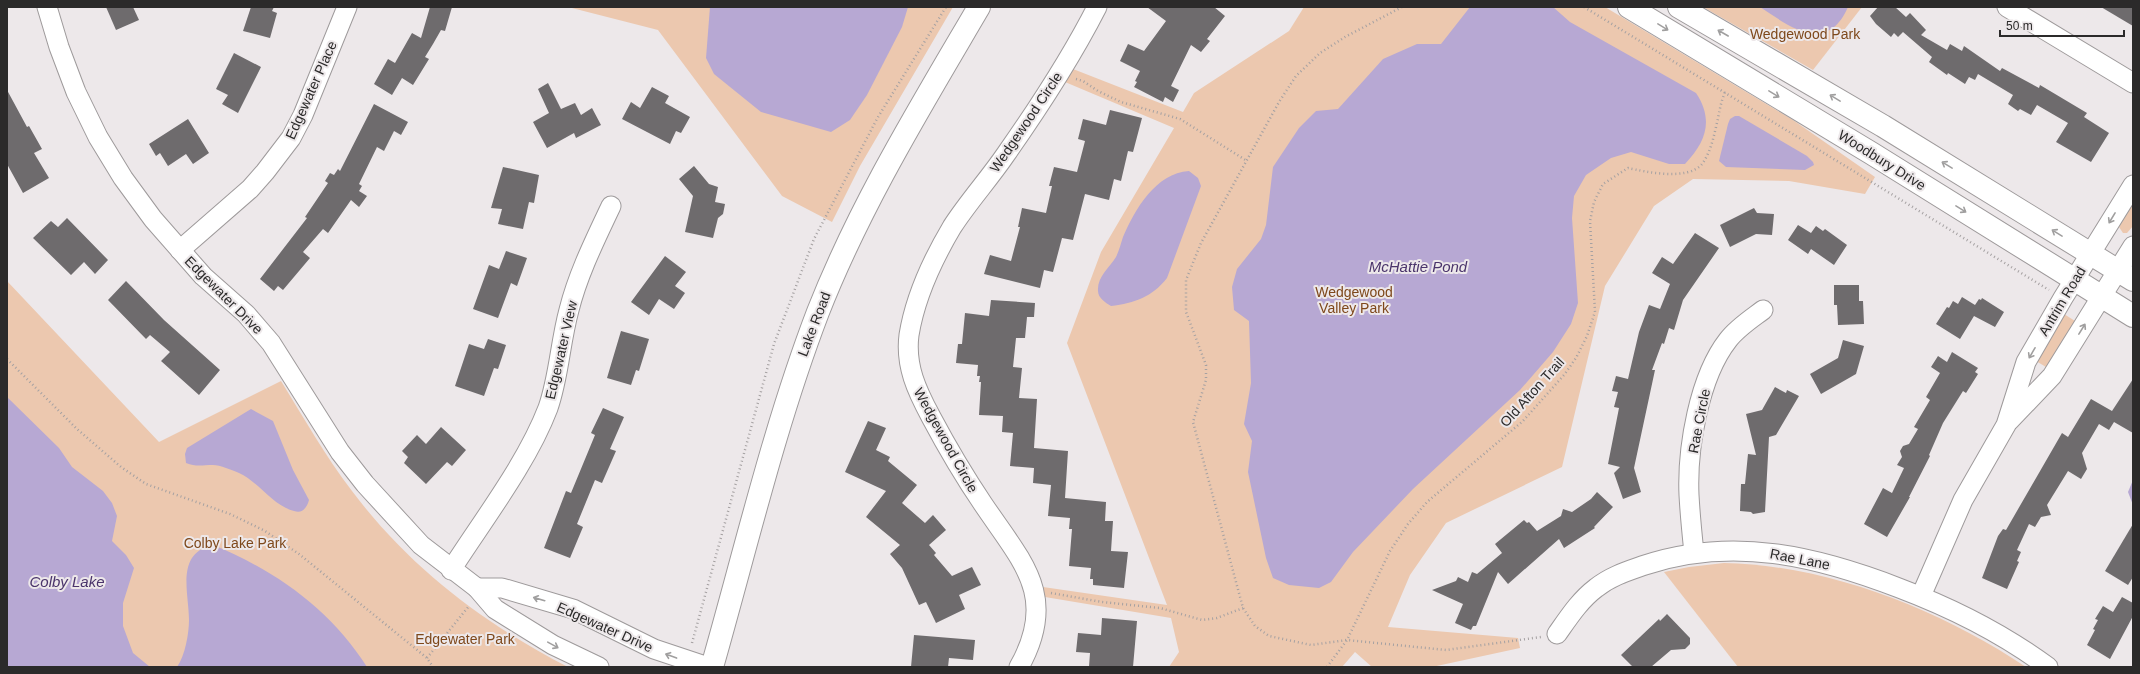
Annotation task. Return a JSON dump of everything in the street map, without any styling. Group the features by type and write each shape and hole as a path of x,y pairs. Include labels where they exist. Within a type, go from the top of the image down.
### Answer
{"main road":[{"name":"Lake Road","path":"712,667 778,432 798,367 818,311 852,232 870,196 979,7"},
{"name":"Woodbury Drive","path":"1629,7 2075,279 2133,316"},
{"name":"Woodbury Drive","path":"1679,7 1883,126 2125,276"}],"street":[{"name":"Edgewater Drive","path":"47,7 59,47 76,92 98,137 123,178 180,250 203,276 246,314 271,343 340,452 369,489 421,545 451,570 477,588 495,609 553,645 599,667"},
{"name":"Edgewater Place","path":"180,250 250,189 291,138 303,116 347,7"},
{"name":"Wedgewood Circle","path":"1019,667 1031,643 1036,626 1037,609 1034,593 1021,558 968,483 919,394 911,375 908,357 909,336 925,283 953,226 1030,120 1065,64 1097,7"},
{"path":"2007,7 2133,83"},
{"name":"Antrim Road","path":"1921,596 1963,500 2006,425 2026,362 2133,185"},
{"name":"Edgewater View","path":"451,570 537,434 548,407 556,381 568,312 578,280 611,206"},
{"name":"Antrim Road","path":"2006,425 2052,376 2102,296 2125,276 2133,246"},
{"name":"Rae Circle","path":"1694,553 1689,494 1695,425 1704,388 1715,361 1729,339 1763,310"},
{"name":"Rae Lane","path":"1557,634 1580,602 1608,580 1655,562 1694,553 1743,550 1784,554 1852,570 1921,596 1975,620 2001,635 2048,667"},
{"name":"Edgewater Drive","path":"477,588 502,588 573,609 654,649 708,667"}],"path":[{"path":"1402,7 1345,36 1320,53 1296,76 1279,102 1201,243 1186,280 1186,312 1206,364 1206,380 1193,422 1243,608 1256,626 1268,636 1311,645 1347,640 1446,650 1515,642 1557,634"},
{"path":"1584,7 2038,283"},
{"path":"1078,79 1121,102 1180,119 1247,161"},
{"name":"Old Afton Trail","path":"1327,667 1347,640 1357,615 1390,551 1408,524 1427,502 1522,421 1564,375 1576,358 1587,336 1595,312 1590,221 1594,202 1603,184 1628,168 1657,174 1688,172 1701,165 1710,152 1725,92"},
{"path":"7,359 77,429 121,467 146,484 230,514 264,531 299,554 427,658 433,667"},
{"path":"427,658 468,606 477,588"},
{"path":"1034,593 1047,592 1102,602 1160,608 1202,620 1217,618 1243,608"}],"green space":[{"path":"568,7 953,7 860,166 832,222 782,196 658,30"},
{"name":"Wedgewood Valley Park","path":"1304,7 1605,7 1793,120 1875,177 1865,194 1789,181 1693,179 1654,206 1605,286 1562,467 1446,523 1410,575 1388,627 1518,638 1520,648 1432,667 1372,667 1355,652 1342,667 1169,667 1179,652 1171,618 1045,597 1043,587 1167,605 1067,343 1101,252 1174,128 1065,82 1073,69 1183,112 1194,93 1289,31"},
{"name":"Wedgewood Park","path":"1703,7 1862,7 1813,70"},
{"path":"2133,203 2133,226 2127,233 2123,233 2119,227"},
{"name":"Colby Lake Park","path":"7,281 159,442 281,381 342,478 374,519 398,545 423,569 478,612 507,632 568,667 7,667"},
{"path":"2064,314 2075,321 2046,367 2036,361"},
{"path":"1724,563 1764,566 1803,572 1882,594 1957,627 1993,646 2026,667 1738,667 1664,572 1689,567"}],"water":[{"path":"710,7 908,7 902,27 867,95 850,120 831,132 761,112 714,74 706,58"},
{"name":"McHattie Pond","path":"1470,7 1553,7 1570,22 1696,93 1705,112 1705,130 1698,147 1685,164 1669,164 1631,152 1611,158 1586,175 1574,196 1572,218 1578,303 1571,324 1553,352 1520,390 1413,489 1353,552 1331,582 1319,588 1289,585 1273,578 1266,558 1248,472 1252,441 1244,424 1251,383 1249,321 1234,310 1232,287 1237,269 1261,239 1266,225 1273,167 1299,128 1316,111 1338,109 1383,59 1417,44 1441,44"},
{"path":"1760,7 1848,7 1839,22 1830,30 1819,33 1807,32 1795,28"},
{"path":"1735,116 1739,116 1807,156 1814,165 1805,170 1726,167 1719,161 1728,124 1730,119"},
{"path":"1189,171 1198,178 1201,186 1167,278 1155,290 1142,298 1128,303 1111,306 1098,294 1099,281 1116,257 1123,237 1140,204 1157,185 1166,178 1177,173"},
{"name":"Colby Lake","path":"7,397 59,448 72,467 103,491 112,503 117,516 112,541 126,555 134,568 123,603 123,626 133,653 150,667 7,667"},
{"path":"251,409 273,421 293,470 309,500 306,507 300,512 286,508 279,504 253,482 233,470 216,465 196,465 186,463 185,454 187,448"},
{"path":"2133,480 2133,505 2128,492"},
{"path":"213,545 258,567 300,594 336,627 353,646 367,667 177,667 184,651 188,631 187,575 189,565 193,556 201,549"}],"building":[{"path":"106,7 133,7 139,20 116,30"},
{"path":"251,7 274,7 272,11 277,13 270,38 243,31"},
{"path":"430,7 452,7 445,31 441,30 425,57 429,59 413,85 402,78 392,95 374,84 388,59 395,63 412,33 421,38"},
{"path":"1147,7 1214,7 1225,16 1207,39 1210,41 1201,52 1191,45 1171,86 1179,90 1173,102 1165,97 1163,102 1134,87 1140,71 1120,61 1128,44 1144,51 1166,21"},
{"path":"1878,7 1895,7 1906,17 1910,13 1926,30 1921,35 1947,50 1950,44 1962,51 1964,46 2000,71 2002,68 2039,88 2040,85 2087,113 2084,117 2109,133 2091,162 2056,142 2068,123 2037,105 2031,115 2020,109 2018,111 2008,104 2013,95 1978,74 1975,80 1969,77 1965,84 1948,73 1947,75 1929,62 1932,57 1903,32 1898,37 1894,33 1891,37 1876,24 1870,16"},
{"path":"2101,7 2133,7 2133,26"},
{"path":"234,53 261,67 238,113 222,104 228,95 216,89"},
{"path":"548,83 561,109 575,103 581,115 592,108 601,125 576,138 574,133 547,148 533,122 549,113 538,89"},
{"path":"652,87 669,96 665,103 690,117 681,133 676,131 670,144 622,119 631,102 640,108"},
{"path":"7,90 27,127 29,126 42,149 34,153 49,178 23,193 7,164"},
{"path":"374,104 408,122 401,135 394,131 384,151 377,147 359,184 362,186 359,191 367,196 359,207 351,200 328,233 323,229 303,252 310,258 283,290 278,286 274,291 260,279 307,218 305,217 328,183 325,181 330,173 334,175 338,169 340,171"},
{"path":"1110,110 1142,118 1133,152 1128,151 1121,181 1114,179 1109,200 1085,194 1073,240 1062,238 1053,272 1044,270 1040,288 984,274 990,255 1011,261 1020,227 1018,227 1022,208 1046,213 1052,186 1049,186 1054,167 1077,172 1085,141 1078,139 1083,119 1106,125"},
{"path":"188,119 209,153 193,164 186,154 168,166 160,153 156,156 149,144"},
{"path":"694,166 709,184 718,187 715,202 725,204 723,214 718,218 713,238 685,232 693,196 679,179"},
{"path":"503,167 539,175 534,203 529,202 523,229 498,224 502,209 491,208"},
{"path":"1754,208 1757,213 1774,214 1772,235 1756,234 1730,247 1720,225"},
{"path":"67,218 108,260 95,274 84,262 71,275 33,238 51,221 58,227"},
{"path":"1798,225 1811,233 1816,226 1823,231 1825,229 1847,245 1834,265 1811,249 1808,254 1788,240"},
{"path":"1695,233 1719,248 1683,300 1674,330 1669,328 1664,344 1662,343 1652,370 1655,370 1634,468 1641,492 1623,499 1614,473 1620,467 1608,464 1619,408 1614,407 1618,392 1612,391 1616,376 1628,379 1639,332 1649,305 1660,309 1670,284 1652,273 1662,257 1673,264"},
{"path":"506,251 527,258 517,286 511,283 498,318 473,309 489,265 499,269"},
{"path":"665,256 686,272 675,286 685,293 674,309 659,299 649,315 631,302"},
{"path":"126,281 164,320 220,370 199,395 161,361 170,352 150,335 146,339 108,300"},
{"path":"1834,285 1859,285 1859,301 1863,301 1864,324 1838,325 1837,305 1834,305"},
{"path":"1962,297 1975,305 1979,299 1981,300 1982,298 2004,312 1995,327 1974,316 1960,339 1936,324 1947,307 1949,308 1953,301 1958,304"},
{"path":"991,300 1035,303 1034,317 1027,317 1025,338 1016,338 1013,367 1022,368 1019,398 1037,399 1034,448 1068,451 1065,498 1106,502 1105,521 1113,521 1111,551 1128,552 1124,588 1093,585 1093,579 1090,579 1091,568 1069,566 1072,529 1069,529 1070,518 1048,516 1051,485 1033,483 1034,468 1010,466 1013,433 1002,432 1003,416 979,415 981,382 979,382 980,376 977,376 978,365 956,363 958,344 962,344 965,313 989,316"},
{"path":"621,331 649,339 639,371 636,370 631,385 607,378"},
{"path":"488,339 506,345 498,369 494,368 484,396 455,386 469,344 484,349"},
{"path":"1843,340 1864,346 1856,374 1821,394 1810,374 1838,358"},
{"path":"1952,352 1978,368 1975,372 1978,374 1966,393 1963,391 1943,423 1929,455 1930,456 1910,497 1887,537 1864,524 1883,488 1892,493 1904,468 1897,465 1902,457 1900,451 1903,446 1909,444 1918,429 1914,427 1930,400 1926,397 1940,373 1931,367 1938,356 1947,362"},
{"path":"2133,379 2133,433 2114,422 2109,430 2099,424 2082,453 2087,469 2081,479 2068,471 2047,505 2051,515 2041,517 2035,527 2029,524 2017,550 2021,552 2017,561 2019,562 2007,589 1982,578 1998,536 2003,529 2006,530 2062,433 2068,437 2091,399 2112,411"},
{"path":"1775,387 1786,393 1787,390 1799,396 1776,435 1769,437 1765,512 1753,514 1751,512 1740,511 1741,484 1745,484 1748,454 1756,455 1746,414 1762,410"},
{"path":"603,408 624,417 610,449 616,451 602,483 595,480 577,524 583,527 570,558 544,548 566,491 571,493 595,435 591,433"},
{"path":"868,421 886,428 876,450 890,457 888,461 917,485 902,503 925,523 933,515 946,530 929,545 936,553 934,555 952,576 972,567 981,585 959,595 965,609 936,623 926,602 919,605 902,568 890,554 900,545 866,517 886,491 845,472"},
{"path":"441,427 466,450 452,466 447,462 426,484 404,463 408,457 402,451 417,435 426,444"},
{"path":"1597,492 1613,507 1594,527 1595,528 1564,548 1559,539 1508,584 1498,572 1476,626 1473,626 1471,630 1455,623 1463,604 1432,590 1456,581 1458,577 1468,582 1472,572 1477,574 1502,553 1495,544 1524,520 1527,523 1529,522 1537,531 1561,516 1563,509 1572,512 1591,499"},
{"path":"2133,524 2133,577 2128,585 2105,571"},
{"path":"2122,597 2133,603 2133,616 2110,659 2087,645 2095,630 2093,629 2098,620 2095,619 2103,606 2113,612"},
{"path":"1667,614 1690,638 1690,644 1685,649 1671,650 1651,667 1633,667 1621,655 1659,619 1660,621"},
{"path":"1102,618 1137,621 1133,667 1089,667 1090,653 1076,652 1078,633 1101,635"},
{"path":"914,635 975,640 973,660 949,658 948,667 911,667"}],"park label":[{"name":"Edgewater Park","path":"465,639"}]}
